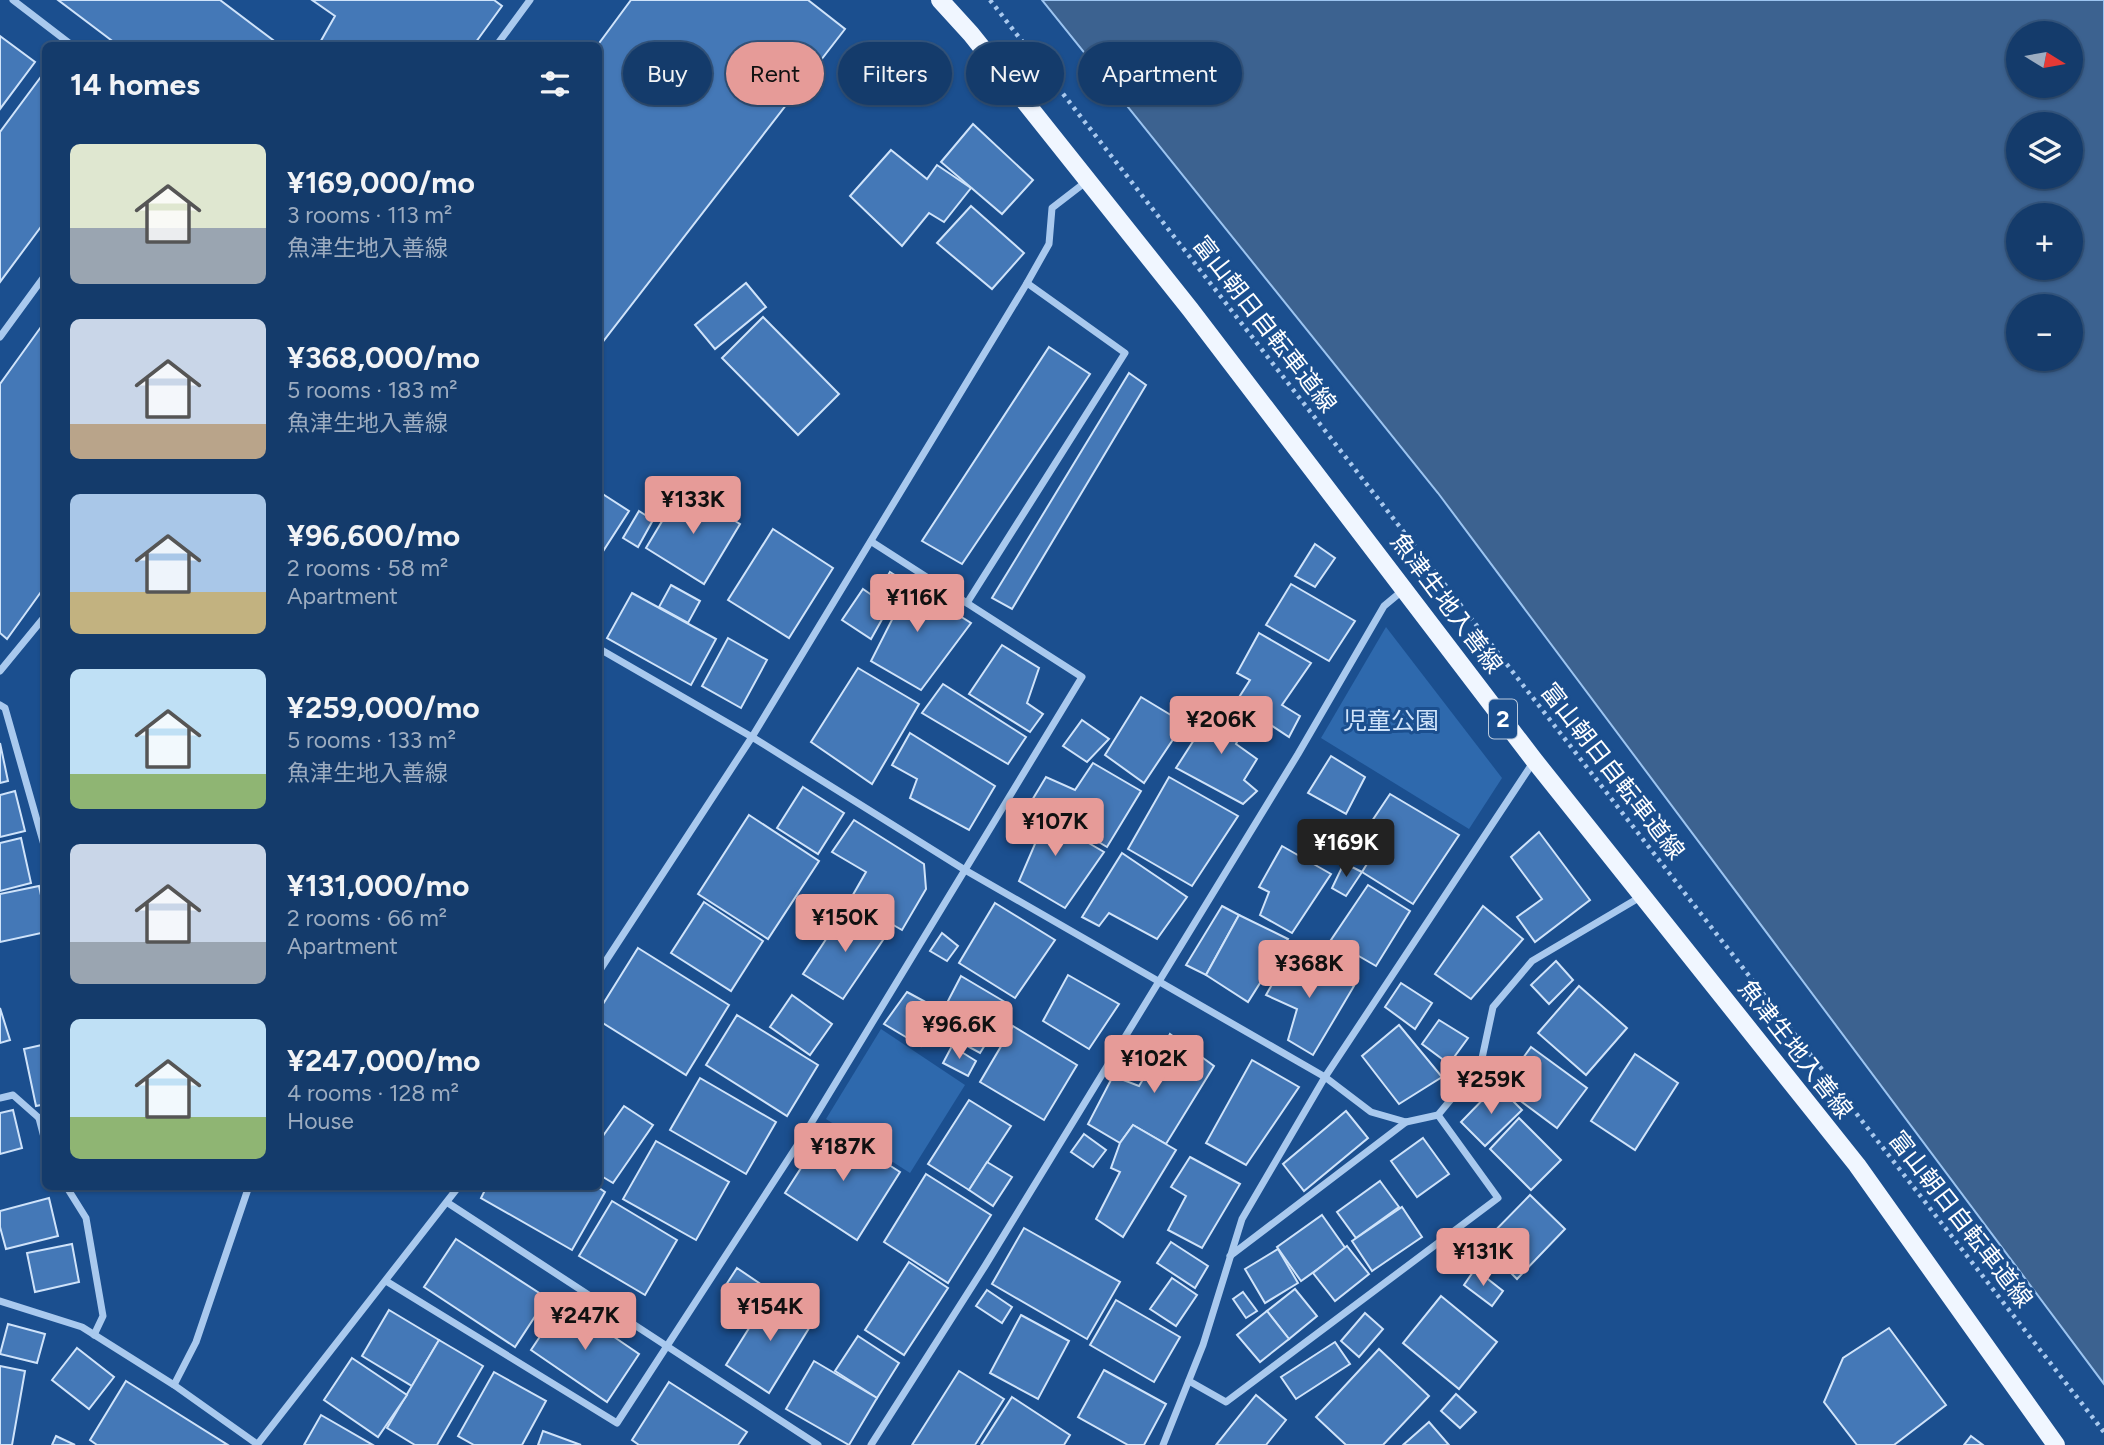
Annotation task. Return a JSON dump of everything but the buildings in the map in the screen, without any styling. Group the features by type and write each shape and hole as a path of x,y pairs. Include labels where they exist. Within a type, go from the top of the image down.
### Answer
{"main road":[{"name":"魚津生地入善線","path":"940,0 971,34 1190,309 1534,760 1857,1165 2056,1445"}],"street":[{"path":"13,0 68,42"},
{"path":"499,42 530,0"},
{"path":"602,967 752,737 1027,283 1049,244 1052,208 1087,180"},
{"path":"0,337 42,279"},
{"path":"967,603 1125,353 1027,283"},
{"path":"386,1281 617,1423 804,1135 1082,677 872,541"},
{"path":"871,1445 985,1266 1298,754 1384,606 1405,589"},
{"path":"0,671 42,620"},
{"path":"602,650 752,737 965,870 1325,1077 1371,1112 1406,1122"},
{"path":"0,705 5,708 42,838"},
{"path":"1163,1445 1203,1345 1242,1219 1325,1077 1534,760"},
{"path":"1230,1257 1406,1122 1438,1115 1481,1063 1493,1007 1532,961 1643,895"},
{"path":"0,1098 13,1095 42,1118"},
{"path":"1189,1381 1226,1402 1498,1198 1438,1115"},
{"path":"68,1190 86,1218 103,1316 94,1335"},
{"path":"174,1385 196,1342 248,1190"},
{"path":"0,1301 82,1327 174,1385 257,1444 456,1190"},
{"path":"448,1203 818,1445"}],"path":[{"name":"富山朝日自転車道線","path":"990,0 2104,1432"}],"green space":[{"name":"児童公園","path":"1386,627 1502,778 1469,829 1321,738"},
{"path":"881,1029 965,1085 910,1173 826,1119"}],"shaded area":[{"path":"1042,0 2104,0 2104,1384 1438,493 1126,105 1242,105 1242,42 1078,42 1078,45"}]}
